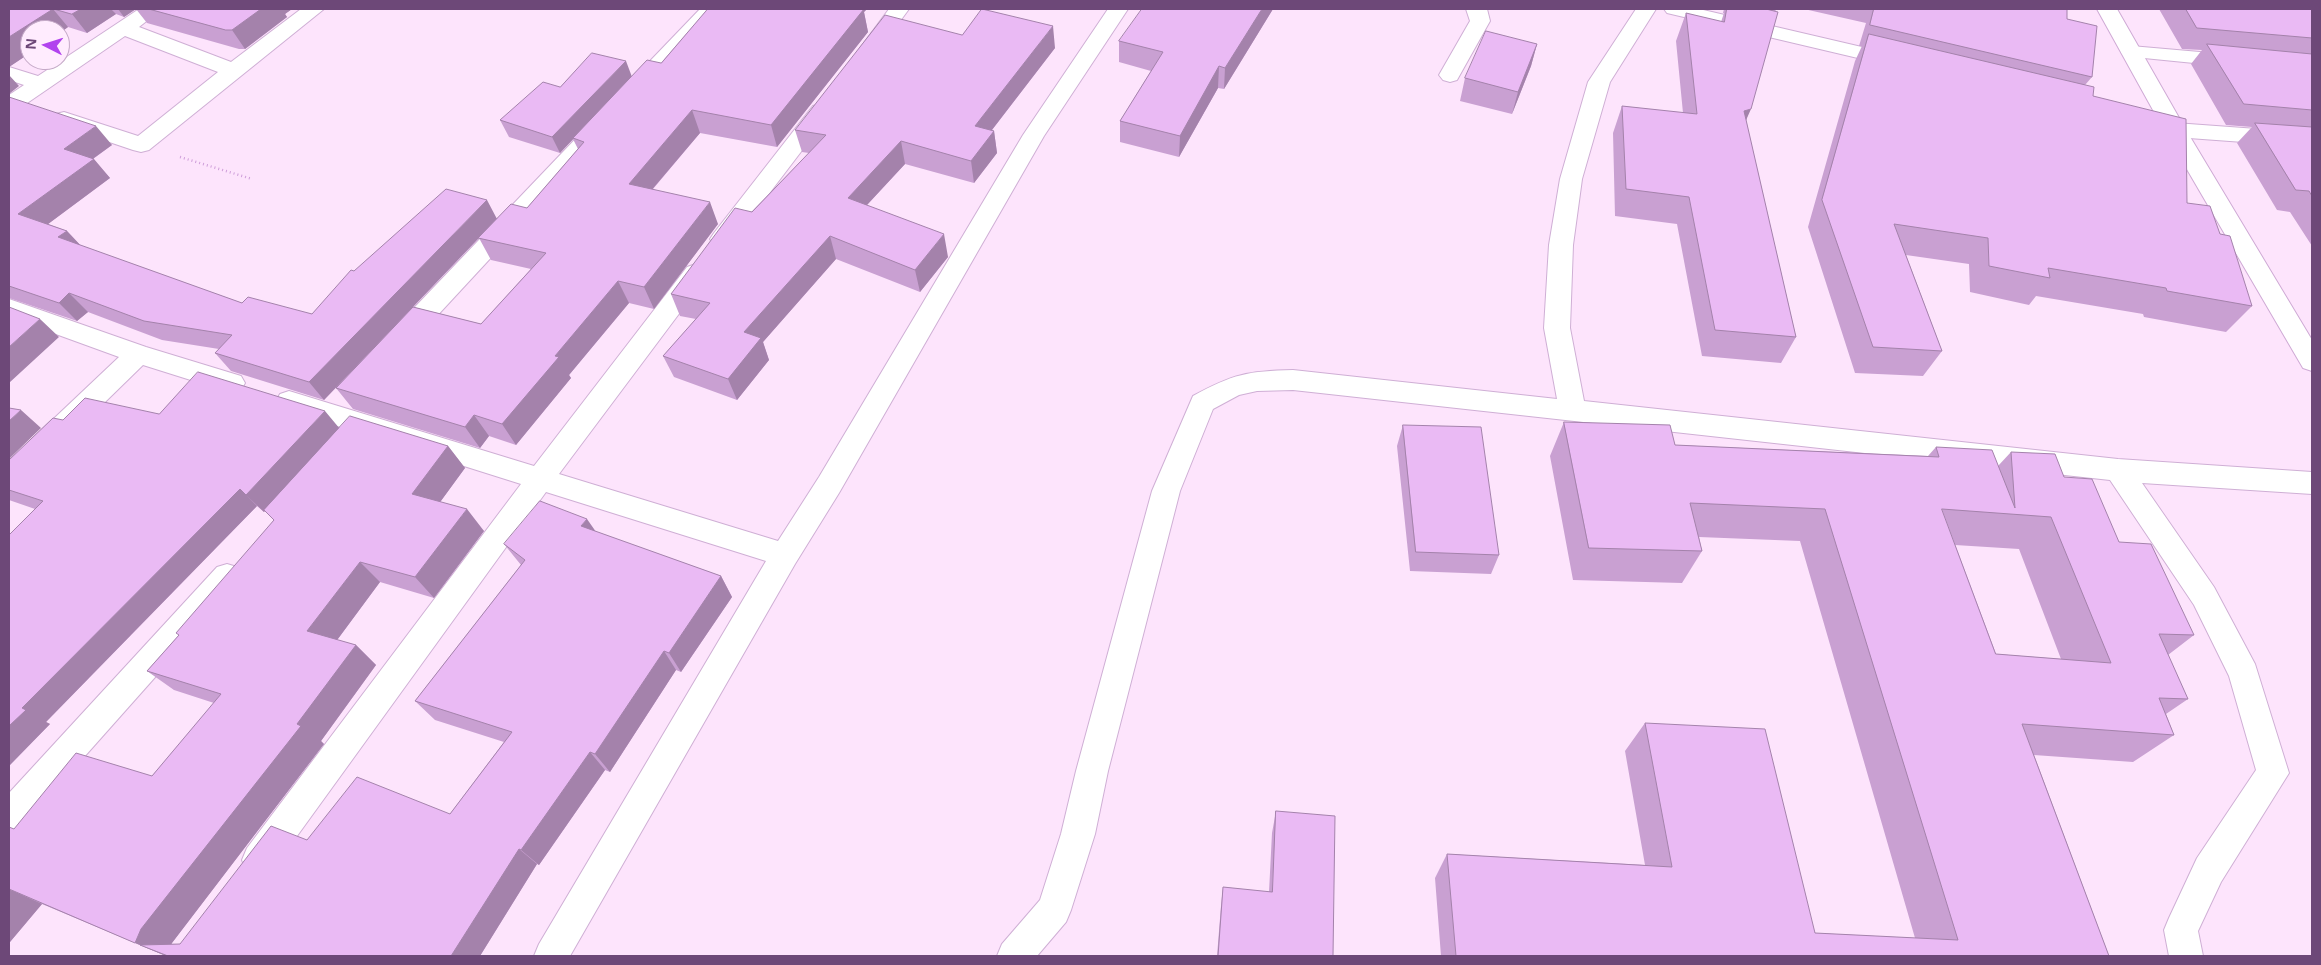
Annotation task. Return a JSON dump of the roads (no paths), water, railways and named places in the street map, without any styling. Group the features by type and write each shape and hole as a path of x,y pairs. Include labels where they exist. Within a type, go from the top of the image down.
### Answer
{"street":[{"path":"11,104 152,9"},
{"path":"11,104 141,144 233,70 314,9"},
{"path":"622,103 711,9"},
{"path":"859,64 899,9"},
{"path":"551,956 785,554 829,485 1034,135 1118,9"},
{"path":"1450,75 1480,21 1479,12 1476,9"},
{"path":"1572,409 1557,328 1561,245 1571,179 1599,82 1615,56 1627,42 1646,9"},
{"path":"1674,9 1918,67"},
{"path":"2107,9 2175,130 2312,361"},
{"path":"122,28 233,70"},
{"path":"2131,52 2255,63"},
{"path":"9,73 40,84"},
{"path":"243,882 540,479 759,189 835,93"},
{"path":"2128,118 2175,130 2312,140"},
{"path":"384,356 602,125"},
{"path":"9,308 138,354 261,392 336,407 363,424 785,554"},
{"path":"9,478 138,354"},
{"path":"1014,956 1054,910 1078,834 1092,771 1166,491 1202,404 1233,386 1257,381 1293,380 2118,470 2312,483"},
{"path":"343,446 363,424"},
{"path":"2118,470 2204,596 2244,674 2273,773 2209,870 2181,930 2186,956"},
{"path":"9,818 243,558"}]}
